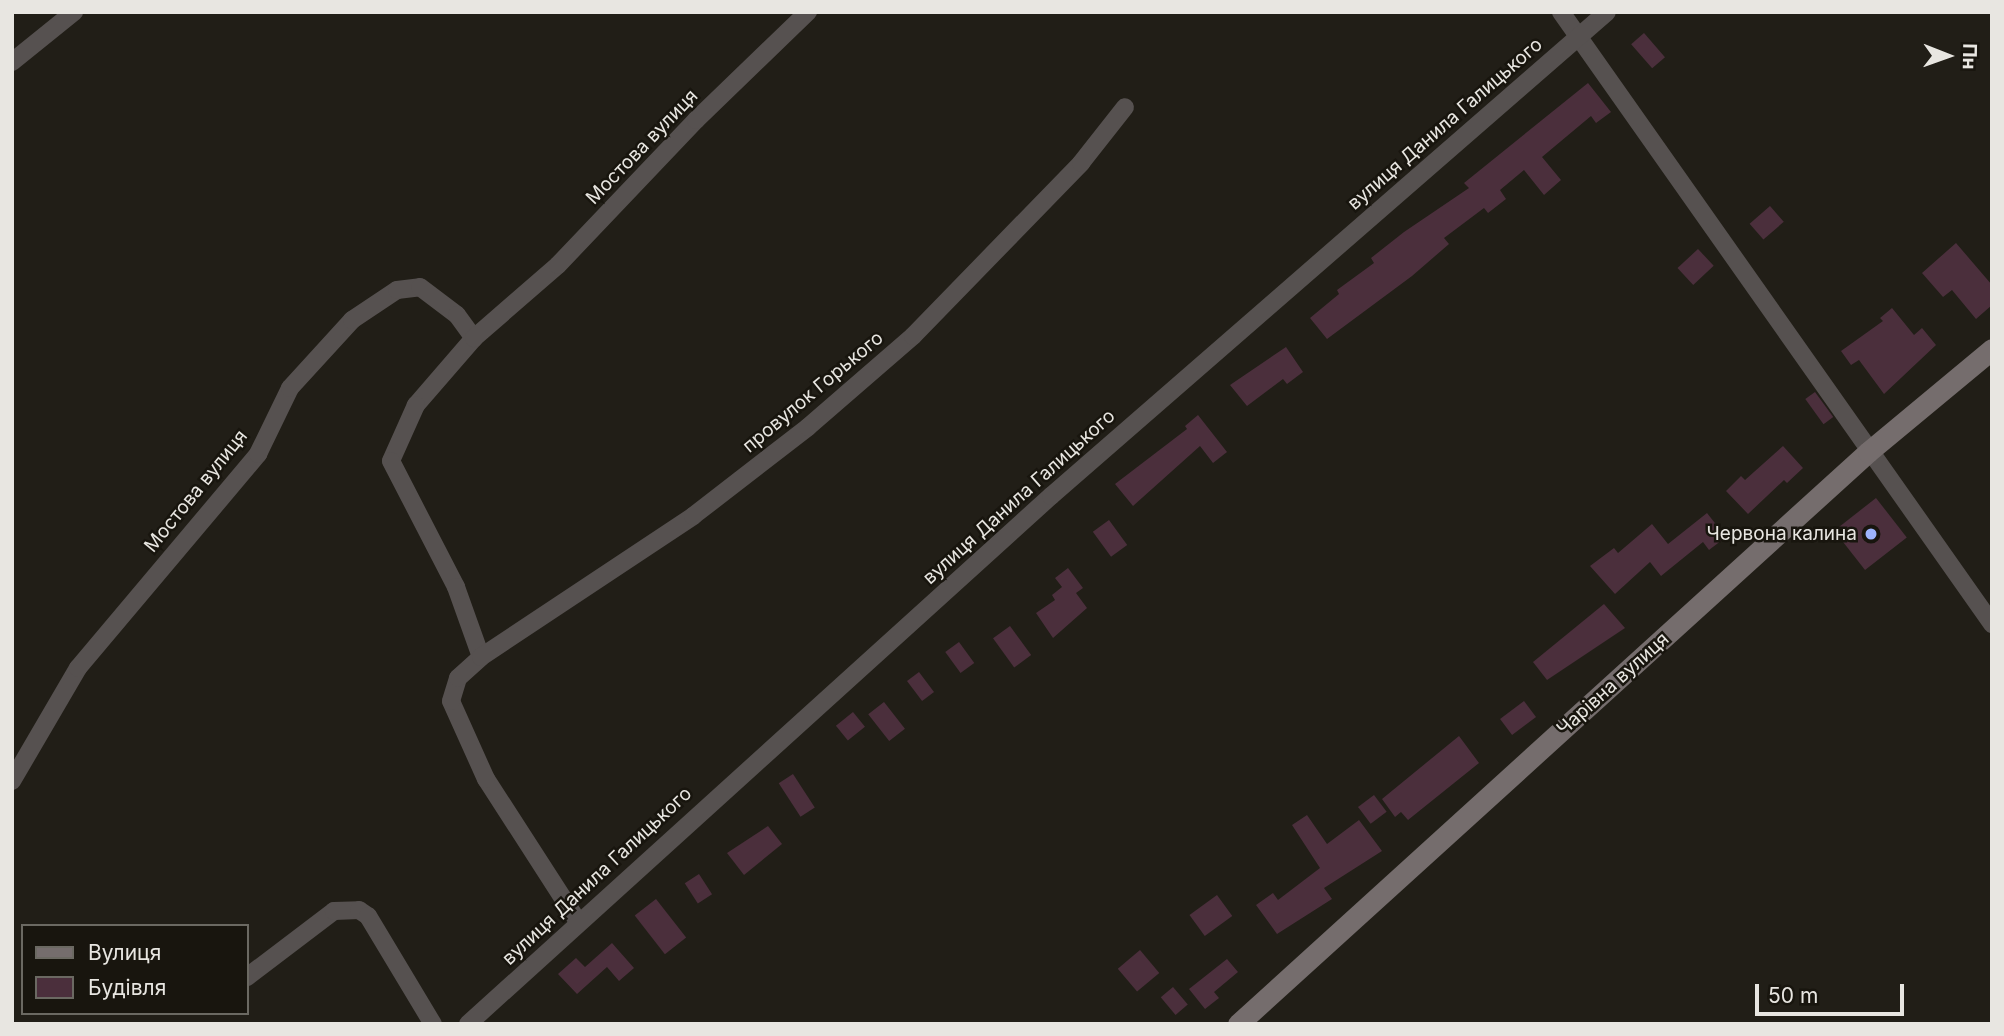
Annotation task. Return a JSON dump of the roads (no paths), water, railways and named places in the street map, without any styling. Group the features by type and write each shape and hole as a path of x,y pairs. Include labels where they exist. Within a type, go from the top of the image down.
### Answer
{"street":[{"path":"12,62 74,12"},
{"name":"Мостова вулиця","path":"481,657 456,587 391,461 416,405 474,338 558,265 696,120 808,12"},
{"path":"1561,12 1868,452 1992,624"},
{"name":"вулиця Данила Галицького","path":"468,1024 577,920 1051,496 1607,12"},
{"name":"провулок Горького","path":"577,920 486,779 451,701 458,678 481,657 693,516 808,427 913,336 1081,163 1125,107"},
{"name":"Мостова вулиця","path":"12,781 78,668 258,454 290,388 352,320 397,290 420,288 457,315 474,338"},
{"name":"Чарівна вулиця","path":"1238,1024 1868,452 1992,349"},
{"path":"248,975 334,911 359,910 368,916 433,1024"}],"place":[{"name":"Червона калина","path":"1871,534"}]}
